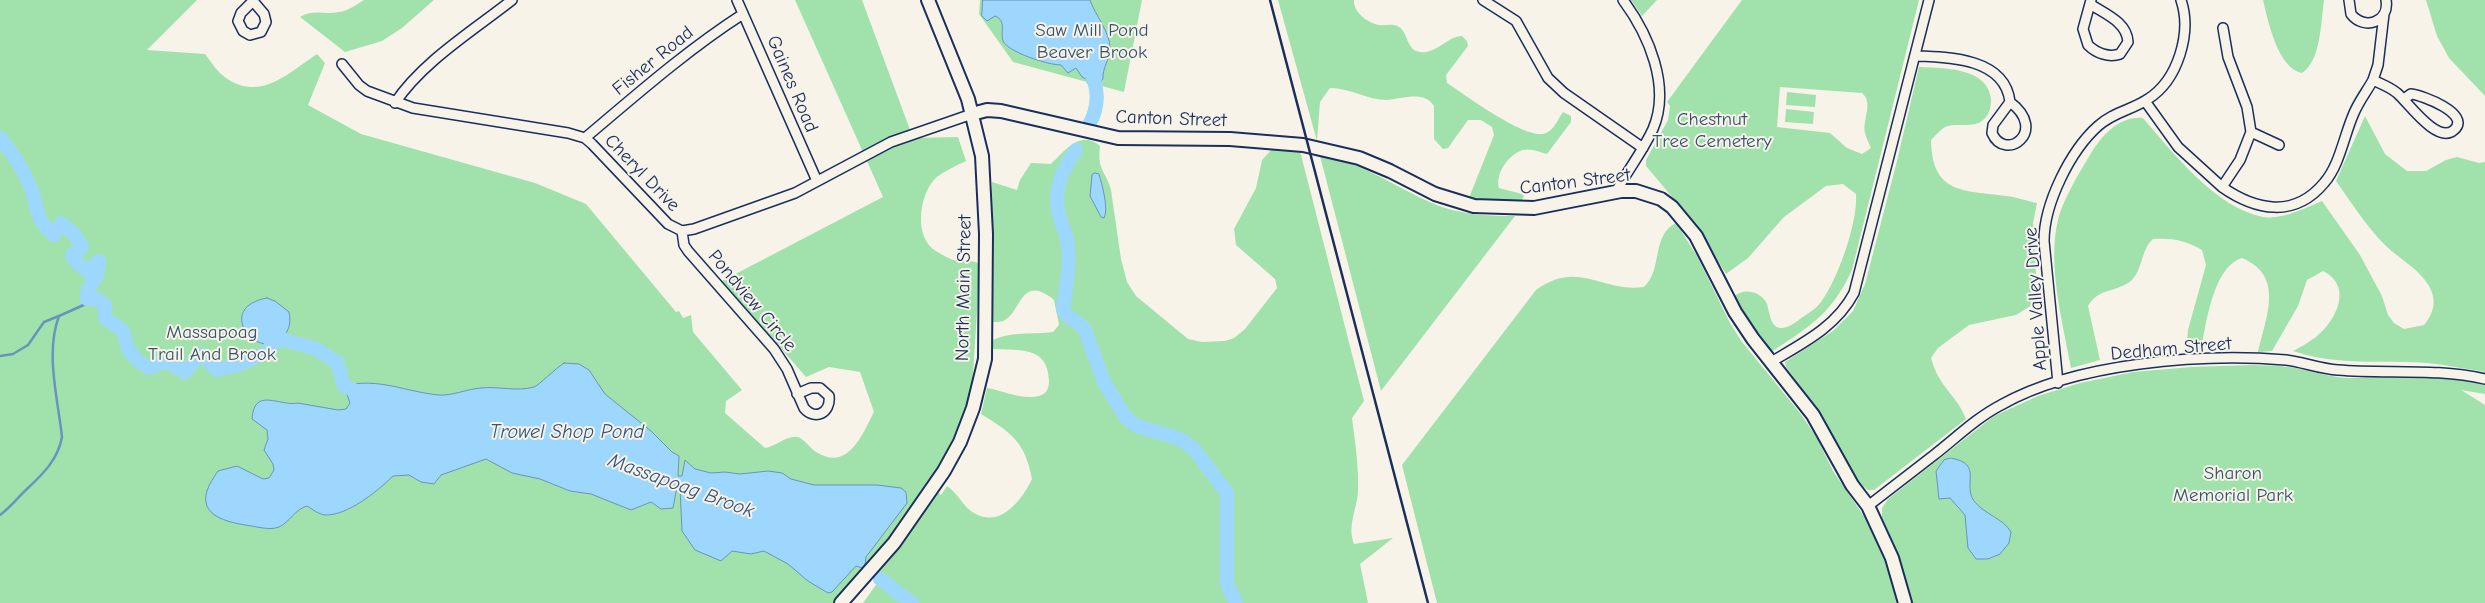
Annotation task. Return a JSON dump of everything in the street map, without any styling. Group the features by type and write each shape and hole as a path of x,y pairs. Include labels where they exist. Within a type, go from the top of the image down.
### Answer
{"street":[{"path":"395,102 431,64 512,0"},
{"name":"Gaines Road","path":"737,0 817,181"},
{"name":"North Main Street","path":"841,603 894,543 922,505 960,442 973,408 984,359 986,234 982,156 972,114 928,0"},
{"path":"1483,0 1516,21 1542,68 1554,83 1643,148"},
{"path":"1616,192 1654,128 1660,92 1650,50 1624,0"},
{"path":"1771,362 1825,328 1844,310 1854,292 1928,0"},
{"name":"Apple Valley Drive","path":"2058,382 2044,241 2046,220 2051,200 2086,138 2108,117 2145,101 2166,79 2179,56 2185,27 2181,0"},
{"path":"2349,0 2351,14 2359,22 2371,24 2384,14"},
{"path":"2145,101 2178,147 2222,187 2246,202 2267,208 2294,203 2312,193 2328,177 2354,113 2373,80 2378,65 2386,0"},
{"path":"2091,2 2116,20 2125,30 2128,42 2120,54 2107,55 2088,45 2083,29 2091,2"},
{"name":"Fisher Road","path":"585,138 647,85 718,30 743,14"},
{"path":"2222,187 2240,160 2251,132 2247,107 2228,57 2223,28"},
{"path":"1915,56 1972,62 1981,65 2001,81 2008,92 2010,102 2023,113 2026,126 2020,139 2012,145 2005,146 1994,137 1992,129 2010,102"},
{"name":"Cheryl Drive","path":"342,64 359,85 367,91 395,102 432,113 568,132 585,138 598,149 660,218 682,231 694,229 795,193 892,142 972,114"},
{"path":"2373,80 2390,88 2404,99 2416,116 2427,124 2444,132 2452,131 2456,128 2456,116 2433,102 2411,94 2404,99"},
{"name":"Canton Street","path":"972,114 987,110 1001,111 1118,138 1240,140 1303,145 1359,158 1390,171 1434,194 1474,206 1534,208 1616,192 1636,191 1660,199 1672,207 1696,236 1735,312 1813,415 1852,486 1868,506 1890,551 1905,603"},
{"path":"2251,132 2279,145"},
{"name":"Pondview Circle","path":"682,231 684,245 688,251 774,349 787,370 798,394"},
{"name":"Dedham Street","path":"1868,506 1991,410 2013,399 2058,382 2141,365 2186,360 2253,359 2296,361 2324,369 2347,371 2440,373 2485,379"}],"green space":[{"name":"Massapoag Trail And Brook","path":"0,0 197,0 147,50 205,54 223,76 239,85 263,86 274,82 317,54 325,63 308,105 361,134 535,183 586,204 676,312 679,311 683,318 691,315 693,332 742,390 726,401 725,413 765,448 790,438 798,437 816,452 827,457 837,457 845,454 859,440 874,412 860,372 829,367 806,377 722,281 883,197 795,0 862,0 913,138 958,137 966,161 939,175 933,181 924,197 922,207 922,228 924,237 929,245 953,260 980,264 971,405 930,485 941,495 947,486 970,510 984,517 1001,515 1009,510 1028,487 1032,479 1025,456 1016,440 981,414 987,388 1019,396 1032,397 1044,394 1049,384 1047,369 1038,356 1030,352 992,349 993,340 1007,335 1053,332 1059,325 1054,300 1043,293 1035,291 1028,292 1005,320 993,322 992,182 1017,190 1020,180 1031,163 1051,164 1073,144 1079,141 1093,141 1100,146 1101,165 1111,190 1121,259 1127,282 1136,296 1188,339 1202,342 1225,341 1234,338 1245,329 1277,288 1275,279 1236,245 1234,229 1256,188 1262,160 1272,149 1300,151 1364,401 1352,418 1358,482 1352,537 1354,544 1393,538 1360,564 1368,603 863,603 878,582 860,571 833,603 0,603","holes":["1093,177 1100,177 1105,203 1099,211 1090,196"]},
{"path":"364,0 434,0 402,28 382,41 345,52 300,17 310,13 342,11 352,8"},
{"name":"Saw Mill Pond Beaver Brook","path":"980,0 1142,0 1124,92 1013,62 979,14"},
{"path":"1278,0 1354,0 1356,9 1362,16 1375,24 1399,27 1412,48 1420,52 1431,51 1452,39 1462,36 1467,41 1468,46 1446,75 1447,83 1481,106 1525,131 1537,134 1549,132 1563,112 1571,116 1571,122 1547,154 1523,150 1518,152 1504,165 1499,176 1499,188 1522,194 1524,196 1521,202 1481,201 1469,198 1494,135 1492,127 1481,120 1468,120 1448,148 1443,149 1434,139 1434,106 1425,98 1412,97 1387,100 1330,88 1320,102 1317,141"},
{"path":"1631,0 1657,0 1642,16"},
{"name":"Chestnut Tree Cemetery","path":"1742,0 1919,0 1852,270 1836,298 1827,309 1808,327 1770,353 1733,297 1746,291 1759,295 1766,302 1774,324 1780,328 1785,328 1796,322 1814,309 1827,292 1846,250 1854,219 1856,194 1843,184 1826,186 1784,217 1748,258 1726,274 1694,223 1646,166 1646,160 1668,120 1670,106 1667,102","holes":["1780,87 1862,93 1867,102 1865,135 1871,148 1862,154 1847,148 1830,133 1777,127"]},
{"path":"2263,0 2324,0 2317,50 2308,67 2302,73 2294,70 2280,54 2271,31"},
{"path":"2426,0 2485,0 2485,96 2449,58 2437,36"},
{"path":"1919,67 1962,71 1973,75 1988,88 1991,99 1989,113 1979,123 1943,128 1931,140 1933,158 1937,171 1944,180 1953,186 1964,190 2037,203 2033,223 2037,292 2032,305 2016,315 1969,325 1938,348 1931,358 1934,368 1966,419 1874,490 1868,490 1857,482 1817,409 1786,367 1785,362 1833,331 1853,311 1865,284"},
{"path":"1787,92 1816,95 1815,107 1786,105"},
{"path":"1786,109 1814,112 1813,124 1785,122"},
{"path":"2365,116 2385,154 2407,171 2426,171 2446,160 2457,157 2479,163 2485,162 2485,372 2427,363 2344,361 2293,351 2324,330 2339,303 2338,285 2332,277 2323,271 2307,280 2298,306 2272,351 2258,352 2268,312 2268,286 2264,275 2255,266 2242,258 2232,263 2218,284 2212,298 2201,351 2186,352 2188,330 2206,265 2202,250 2172,239 2153,239 2146,249 2133,279 2122,286 2101,293 2092,300 2088,306 2100,360 2071,368 2060,313 2055,275 2055,237 2058,220 2072,187 2100,140 2112,128 2134,118 2143,118 2182,162 2212,191 2246,212 2263,217 2278,217 2322,201 2360,255 2382,296 2388,315 2394,323 2404,329 2424,325 2434,304 2433,295 2427,283 2417,271 2378,238 2336,181"},
{"path":"1320,156 1352,164 1424,200 1448,209 1496,216 1515,216 1381,391"},
{"path":"1676,223 1697,256 1730,323 1742,342 1800,413 1817,438 1833,471 1870,525 1886,556 1898,603 1437,603 1402,465 1536,290 1551,281 1565,277 1590,279 1629,288 1644,287 1654,272 1663,236 1668,228"},
{"name":"Sharon Memorial Park","path":"2253,365 2290,367 2348,378 2434,376 2485,381 2485,394 2461,390 2485,405 2485,603 1911,603 1903,571 1882,518 1882,508 1888,499 1994,416 2038,396 2080,383 2133,372 2191,367"}],"water":[{"name":"Saw Mill Pond Beaver Brook","path":"983,0 1090,0 1108,36 1110,48 1103,79 1100,82 1087,83 1088,80 1082,77 1076,68 1068,73 1061,65 1038,60 1012,49 1003,41 1002,24 999,18 995,16 987,21 982,16"},
{"path":"1095,173 1099,174 1103,190 1106,209 1104,218 1101,217 1090,196 1092,175"},
{"path":"267,298 275,301 289,312 290,322 283,337 273,343 263,344 253,339 246,331 242,322 243,312 251,304"},
{"name":"Trowel Shop Pond","path":"564,363 579,364 589,370 605,394 679,456 678,476 682,476 685,460 695,469 711,473 740,474 768,471 782,473 791,479 814,485 877,485 901,488 906,492 907,503 866,557 862,568 856,566 832,592 828,593 808,581 788,564 764,551 751,554 732,551 721,561 695,550 682,531 680,488 677,487 673,508 661,509 651,502 631,510 591,494 570,491 540,479 512,473 486,459 441,475 434,484 421,482 409,475 393,476 362,502 343,511 325,515 307,506 299,510 283,525 271,529 223,520 211,512 207,506 207,491 218,471 237,466 263,479 269,478 274,470 273,464 264,450 268,439 267,430 252,419 257,403 263,400 298,403 338,410 346,409 350,403 344,386 356,384 380,384 439,395 481,388 527,388 536,386"},
{"path":"1951,458 1961,461 1970,470 1971,495 1978,506 2008,527 2011,532 2009,543 2000,554 1988,559 1976,559 1968,548 1965,515 1950,498 1939,499 1936,471 1944,460"}],"waterway":[{"path":"1087,66 1094,80 1097,95 1093,118 1089,125"},
{"name":"Massapoag Brook","path":"0,138 23,172 42,222 54,235 61,223 74,234 82,247 72,255 74,260 87,271 99,261 97,276 88,289 87,299 97,299 105,305 105,318 123,331 128,349 137,360 149,368 165,361 185,372 200,354 217,370 241,364 267,352 272,344 282,339 316,349 337,362 344,386 361,393"},
{"path":"1076,150 1063,172 1057,197 1057,206 1068,249 1068,275 1063,310 1084,328 1104,382 1126,418 1137,426 1180,439 1194,449 1227,493 1227,584 1236,603"},
{"path":"0,515 45,471 54,459 60,445 62,437 53,361 53,345 59,316 97,299"},
{"path":"0,356 13,354 28,345 44,322 59,316"},
{"name":"Massapoag Brook","path":"880,579 912,603"}],"railway":[{"path":"1270,0 1428,603"}]}
